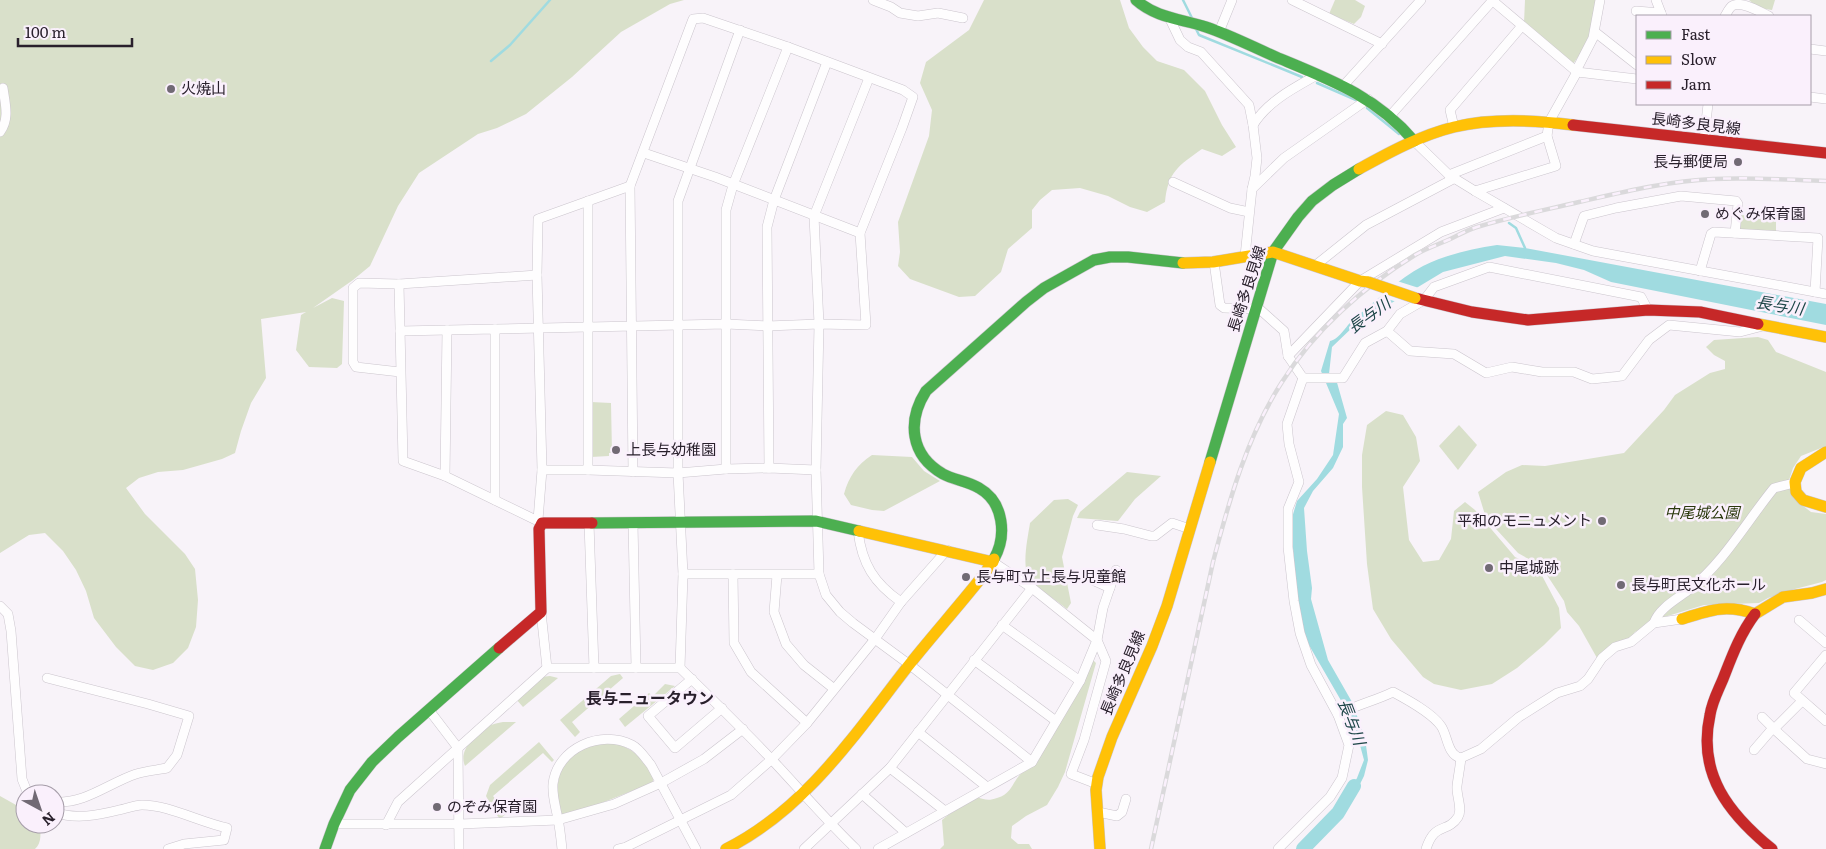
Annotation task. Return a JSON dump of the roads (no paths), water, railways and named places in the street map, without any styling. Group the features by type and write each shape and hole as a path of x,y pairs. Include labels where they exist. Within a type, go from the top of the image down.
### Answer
{"street":[{"path":"873,0 900,13 918,16 938,13 963,18"},
{"path":"1136,0 1148,10 1219,32 1344,85 1368,99 1390,116 1404,128 1414,142 1452,176 1556,238 1593,251 1826,294"},
{"path":"1219,32 1232,0"},
{"path":"1292,0 1382,44"},
{"path":"1475,191 1556,166 1547,136 1549,122 1576,72 1594,32 1600,0"},
{"path":"1636,11 1661,15 1656,0"},
{"path":"1344,85 1418,1"},
{"path":"1390,116 1492,1 1576,72 1636,77"},
{"path":"1726,15 1732,5 1737,2 1767,15"},
{"path":"1169,17 1180,40 1188,47 1201,52 1249,105 1257,158 1245,256"},
{"path":"400,331 589,328 632,327 678,326 726,324 767,326 866,325 860,233 913,97 903,90 788,47 702,18 693,19 630,186 632,327 633,472"},
{"path":"1454,128 1450,110 1521,26"},
{"path":"680,668 683,574 678,473 678,201 740,30"},
{"path":"1594,32 1636,64"},
{"path":"726,469 726,210 733,185 788,47"},
{"path":"1811,49 1826,51"},
{"path":"769,468 767,227 774,200 827,62"},
{"path":"1253,125 1258,116 1273,102 1317,75"},
{"path":"869,78 814,216 819,324 816,470 819,574 826,595 840,612 1032,762"},
{"path":"0,132 4,127 6,118 4,88"},
{"path":"1811,97 1826,99"},
{"path":"1252,189 1284,158 1368,99"},
{"path":"1704,140 1708,105"},
{"name":"長崎多良見線","path":"1100,849 1098,776 1112,737 1164,614 1273,252 1312,201 1360,168 1414,142 1454,128 1492,122 1549,122 1826,153"},
{"path":"1316,265 1366,225 1452,176 1547,136"},
{"path":"644,152 860,233"},
{"path":"1173,182 1230,208 1249,212"},
{"path":"547,668 541,612 539,529 542,470 537,275 538,219 630,186"},
{"path":"1574,244 1584,216 1681,196 1736,201 1738,204 1735,233"},
{"path":"588,201 588,470"},
{"path":"1288,356 1364,282 1442,232 1504,208"},
{"path":"1700,271 1711,234 1714,232 1818,238 1815,292"},
{"path":"726,849 756,833 803,793 853,739 993,562 1003,530 996,508 980,488 944,475 931,466 919,451 914,435 913,419 919,400 926,391 1026,302 1052,283 1094,260 1110,257 1128,257 1177,263 1214,262 1273,252 1420,299 1472,312 1528,320 1648,310 1700,312 1826,338"},
{"path":"1214,262 1220,305 1224,308 1256,307 1284,331 1288,356 1303,378"},
{"path":"1303,378 1343,378 1365,343 1387,331 1400,314 1434,287 1489,267 1641,297 1648,310"},
{"path":"400,372 356,367 353,362 353,288 359,283 399,284 537,275"},
{"path":"399,284 403,461 444,476 540,522 816,521 993,562 1032,588 1097,640 1106,661 1084,740 1071,774 1097,784"},
{"path":"1387,331 1410,351 1454,354 1486,373 1512,367 1542,372 1574,372 1592,379 1622,376 1648,340 1669,325 1740,332 1765,326"},
{"path":"495,500 496,329"},
{"path":"444,476 447,330"},
{"path":"1278,849 1330,797 1342,778 1349,745 1339,714 1311,665 1300,633 1294,600 1288,547 1288,509 1299,482 1287,424 1303,378"},
{"path":"1826,452 1807,462 1799,470 1794,483 1797,494 1804,501 1826,507"},
{"path":"542,470 678,473 769,468 816,470"},
{"path":"1339,714 1360,705 1377,701 1393,692 1430,714 1442,727 1452,752 1457,757 1461,758 1481,750 1519,717 1557,693 1580,686 1588,679 1602,658 1615,647 1631,642 1654,623 1657,615 1692,587 1714,566 1774,488 1794,483"},
{"path":"589,523 594,668"},
{"path":"633,523 636,668"},
{"path":"1097,525 1124,528 1152,536 1155,536 1172,523 1190,529"},
{"path":"858,531 860,549 867,564 883,590 901,602"},
{"path":"618,849 626,847 732,795 772,760 807,723 833,688 875,639 901,602 947,550"},
{"path":"878,849 1032,762 1080,681 1097,640 1103,608 1116,570"},
{"path":"683,574 819,574"},
{"path":"733,574 734,643 750,672 807,723"},
{"path":"777,575 774,612 786,644 804,665 833,688"},
{"path":"1092,580 1110,588"},
{"path":"804,849 890,768 1032,588"},
{"path":"1772,849 1740,822 1719,794 1711,775 1707,753 1709,717 1746,624 1755,614 1783,597 1826,589"},
{"path":"0,606 8,614 11,631 22,779 24,784"},
{"path":"1654,623 1682,619 1719,608 1730,607 1740,608 1755,614"},
{"path":"325,849 350,790 382,752 541,612"},
{"path":"1799,620 1826,643"},
{"path":"1002,625 1080,681"},
{"path":"1826,655 1794,693 1826,721"},
{"path":"974,660 1056,721"},
{"path":"386,825 398,802 547,668 680,668 743,729 830,824 856,849"},
{"path":"47,678 189,716 177,755 167,768 138,774 94,794 65,802"},
{"path":"692,679 648,716 675,748 722,708"},
{"path":"1754,750 1802,701"},
{"path":"429,710 458,748 459,849"},
{"path":"1762,717 1807,759 1826,764"},
{"path":"334,824 460,824 558,820 614,804 661,783 704,759 743,729"},
{"path":"918,732 987,787"},
{"path":"562,849 554,800 553,785 556,772 567,756 580,746 594,740 606,738 634,746 651,765 696,849"},
{"path":"1426,849 1430,836 1436,830 1450,825 1459,816 1460,807 1457,787 1461,758"},
{"path":"890,768 945,811"},
{"path":"862,794 906,833"},
{"path":"1098,812 1117,816 1122,812 1126,799"},
{"path":"65,814 96,816 140,805 159,807 207,824 227,828 224,840 184,844 168,849"}],"water":[{"path":"1497,245 1525,248 1826,304 1826,325 1611,282 1584,270 1556,263 1505,256 1443,272 1355,325 1332,347 1329,374 1336,379 1347,418 1343,424 1343,447 1333,468 1313,491 1304,508 1312,588 1311,599 1328,660 1352,702 1365,738 1368,760 1364,776 1358,788 1343,803 1357,778 1364,760 1354,723 1306,640 1296,590 1291,521 1297,501 1317,479 1333,455 1339,414 1321,371 1330,341 1334,340 1352,321 1405,277 1423,266 1440,259"}],"waterway":[{"path":"491,61 510,45 550,0"},
{"path":"1183,0 1192,18"},
{"path":"1196,29 1199,35 1302,77"},
{"path":"1317,83 1356,100"},
{"path":"1367,108 1399,134"},
{"path":"1509,223 1516,228 1525,248"},
{"name":"長与川","path":"1303,849 1338,813 1354,786"}],"railway":[{"path":"1151,849 1213,562 1240,469 1259,424 1282,382 1309,345 1341,311 1377,281 1415,255 1489,223 1612,194 1679,182 1741,178 1826,181"}],"place":[{"name":"火焼山","path":"171,89"},
{"name":"長与郵便局","path":"1738,162"},
{"name":"めぐみ保育園","path":"1705,214"},
{"name":"上長与幼稚園","path":"616,450"},
{"name":"平和のモニュメント","path":"1602,521"},
{"name":"中尾城跡","path":"1489,568"},
{"name":"長与町立上長与児童館","path":"966,577"},
{"name":"長与町民文化ホール","path":"1621,585"},
{"name":"のぞみ保育園","path":"437,807"}],"district":[{"name":"長与ニュータウン","path":"650,698"}],"park label":[{"name":"中尾城公園","path":"1702,513"}]}
